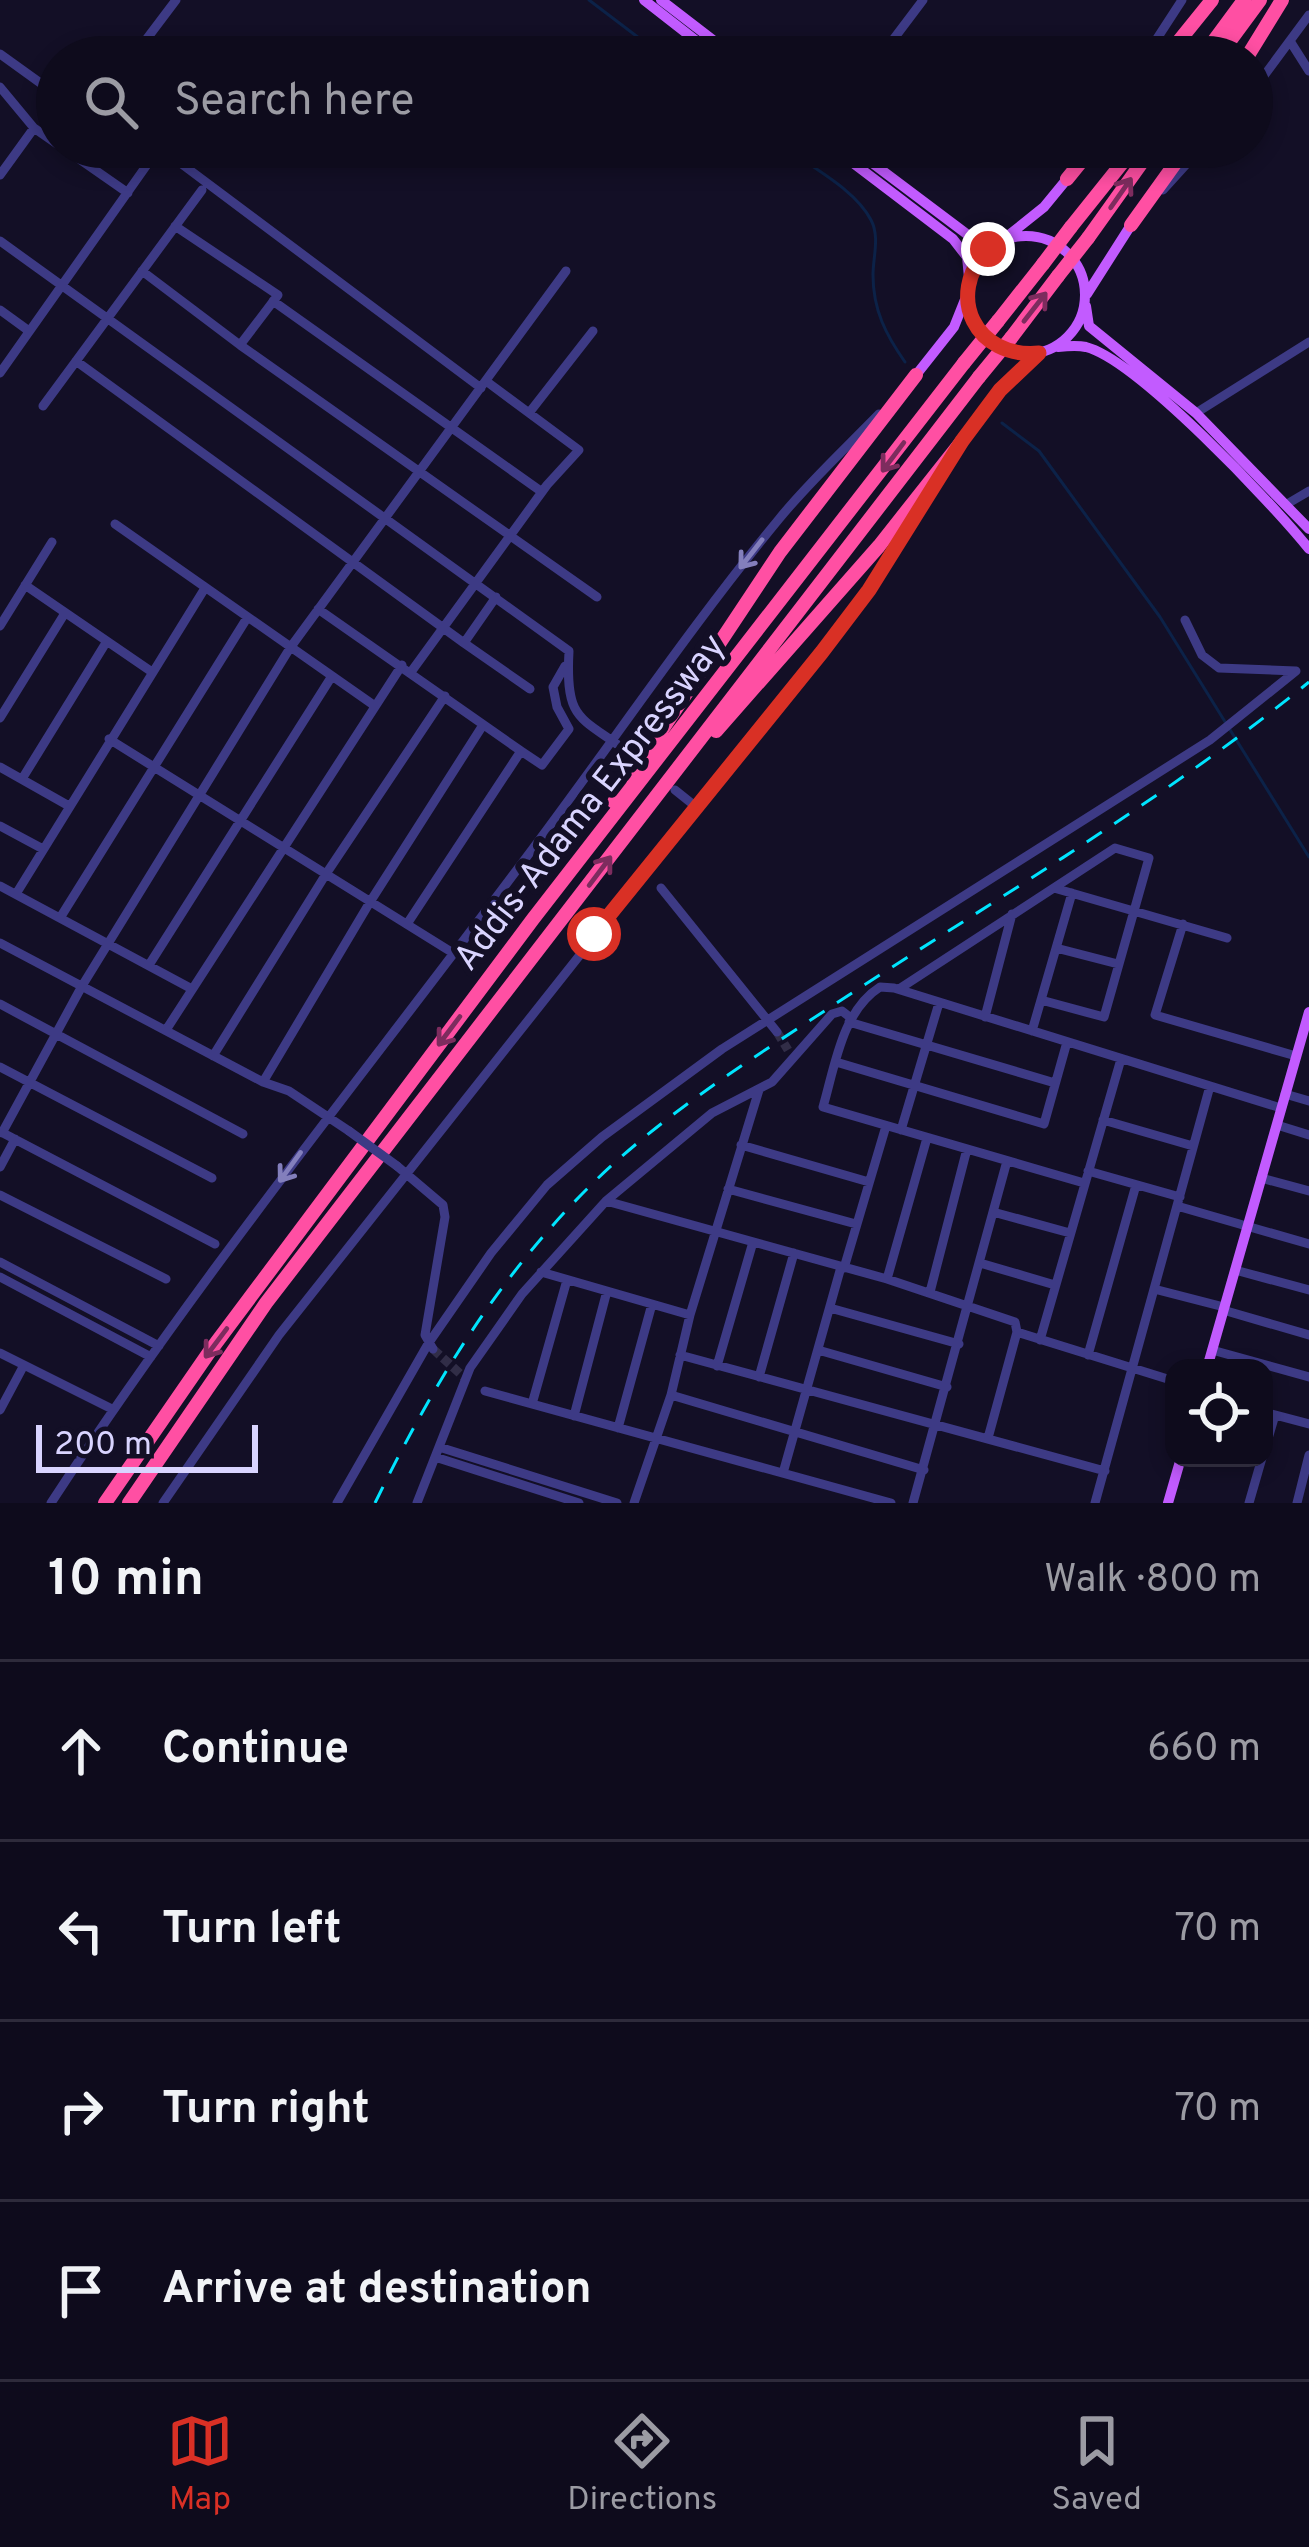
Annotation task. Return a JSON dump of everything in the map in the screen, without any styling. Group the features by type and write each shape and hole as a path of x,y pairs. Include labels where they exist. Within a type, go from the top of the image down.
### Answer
{"highway":[{"path":"1183,36 1212,0"},
{"path":"1217,36 1244,0"},
{"path":"1233,36 1260,0"},
{"path":"1260,36 1282,0"},
{"path":"1067,179 1075,168"},
{"name":"Addis-Adama Expressway","path":"105,1503 210,1351 566,876 1118,168"},
{"name":"Addis-Adama Expressway","path":"129,1503 266,1303 1138,168"},
{"path":"1131,225 1172,168"},
{"path":"566,876 780,552 916,375"},
{"path":"656,797 834,598 962,441"}],"main road":[{"path":"644,0 690,36"},
{"path":"661,0 708,36"},
{"path":"860,168 953,239 967,257 967,294 954,327 916,375"},
{"path":"879,168 968,236 1001,241 1036,236 1066,250 1084,279 1089,326 1287,504 1309,530"},
{"path":"969,279 980,258 1044,207 1067,179"},
{"path":"967,294 972,318 992,343 1023,354 1054,347 1073,331 1085,300 1131,225"},
{"path":"1054,347 1082,346 1101,353 1196,413 1309,549"},
{"path":"962,441 1000,390 1039,353"},
{"path":"1210,1359 1309,1012"},
{"path":"1168,1503 1178,1467"}],"street":[{"path":"149,36 176,0"},
{"path":"896,36 923,0"},
{"path":"1159,36 1182,0"},
{"path":"1273,64 1309,15"},
{"path":"1290,41 1309,71"},
{"path":"0,54 36,80"},
{"path":"0,88 34,128 0,175"},
{"path":"92,168 128,193"},
{"path":"0,373 145,168"},
{"path":"166,1030 375,706 443,628 579,450 182,168"},
{"path":"1131,225 1183,168"},
{"path":"43,406 202,190"},
{"path":"176,226 278,295 241,345"},
{"path":"0,241 569,651 566,688 572,708 634,758"},
{"path":"142,271 597,597"},
{"path":"214,1244 1,1132 82,986 290,648 566,271"},
{"path":"273,302 542,493"},
{"path":"0,310 29,332"},
{"path":"529,413 593,332"},
{"path":"1196,413 1309,342"},
{"path":"76,361 530,689"},
{"path":"51,1503 112,1409 328,1114 613,741 696,623 782,514 916,375"},
{"path":"163,1503 402,1169 869,590 962,441"},
{"path":"1287,504 1309,491"},
{"path":"115,524 375,706"},
{"path":"0,626 52,542"},
{"path":"25,585 152,671"},
{"path":"16,894 205,587"},
{"path":"464,643 496,597"},
{"path":"318,609 542,765 569,729 553,686 568,661"},
{"path":"0,718 65,613"},
{"path":"60,918 248,617"},
{"path":"337,1503 491,1253 547,1186 602,1137 769,1019 1210,740 1296,671 1220,668 1202,655 1185,620"},
{"path":"22,779 107,641"},
{"path":"149,965 332,676"},
{"path":"213,1056 326,874 445,696"},
{"path":"263,1082 483,725"},
{"path":"109,739 453,953"},
{"path":"406,924 521,751"},
{"path":"0,767 69,806"},
{"path":"675,790 695,806"},
{"path":"0,826 43,848"},
{"path":"899,989 1115,848 1149,858 1104,1018 1041,1000"},
{"path":"0,886 193,989"},
{"path":"1053,888 1227,938"},
{"path":"661,889 777,1033"},
{"path":"1032,1031 1072,893"},
{"path":"985,1017 1012,914"},
{"path":"1183,924 1155,1015 1296,1056"},
{"path":"0,943 263,1082 289,1091 328,1114 435,1195 445,1217 425,1335 431,1346"},
{"path":"1056,948 1118,964"},
{"path":"1282,1108 880,987 850,1020 823,1107 1006,1161 1136,1184 1247,1228 1309,1244"},
{"path":"902,1130 939,1003"},
{"path":"0,1004 243,1134"},
{"path":"417,1503 470,1368 541,1272 606,1201 712,1113 772,1082 790,1054 832,1014 842,1011 850,1020 1055,1083"},
{"path":"836,1062 1044,1124 1066,1042"},
{"path":"1040,1340 1121,1059"},
{"path":"0,1067 212,1178"},
{"path":"1095,1503 1210,1086"},
{"path":"634,1503 671,1395 690,1315 759,1090"},
{"path":"1286,1094 1309,1101"},
{"path":"1103,1120 1193,1146"},
{"path":"1276,1125 1309,1135"},
{"path":"783,1473 886,1126"},
{"path":"887,1279 927,1138"},
{"path":"0,1167 15,1139"},
{"path":"741,1145 869,1182"},
{"path":"930,1292 967,1149"},
{"path":"914,1503 1006,1161"},
{"path":"1262,1178 1309,1191"},
{"path":"1088,1355 1136,1184"},
{"path":"728,1189 856,1225"},
{"path":"0,1195 166,1279"},
{"path":"606,1201 887,1279 1016,1322 988,1438"},
{"path":"993,1212 1070,1233"},
{"path":"717,1366 753,1242"},
{"path":"759,1377 794,1253"},
{"path":"0,1262 159,1346"},
{"path":"980,1263 1055,1285"},
{"path":"1235,1270 1309,1290"},
{"path":"541,1272 690,1315"},
{"path":"0,1292 3,1278 151,1357"},
{"path":"532,1404 566,1280"},
{"path":"1154,1289 1309,1335"},
{"path":"574,1416 607,1291"},
{"path":"618,1428 652,1304"},
{"path":"830,1308 959,1343"},
{"path":"1017,1332 1165,1378"},
{"path":"818,1350 947,1387"},
{"path":"1212,1350 1309,1377"},
{"path":"0,1353 112,1409"},
{"path":"680,1355 1105,1471"},
{"path":"0,1410 24,1365"},
{"path":"484,1391 891,1503"},
{"path":"671,1395 924,1470"},
{"path":"1273,1414 1309,1424"},
{"path":"437,1452 579,1503"},
{"path":"437,1452 617,1503"},
{"path":"1297,1503 1309,1455"},
{"path":"1249,1503 1260,1467"}],"waterway":[{"path":"589,0 636,36"},
{"path":"814,168 844,189 871,220 876,240 875,300 905,362"},
{"path":"1002,423 1039,451 1160,617 1309,857"}],"tunnel":[{"path":"777,1032 788,1050"},
{"path":"433,1349 466,1379"}],"railway":[{"path":"375,1503 441,1380 492,1302 549,1229 610,1167 735,1070 1136,809 1309,682"}],"route":[{"path":"594,934 822,652 869,590 962,441 1000,390 1039,353 1006,351 980,332 972,318 969,279 988,249"}]}
